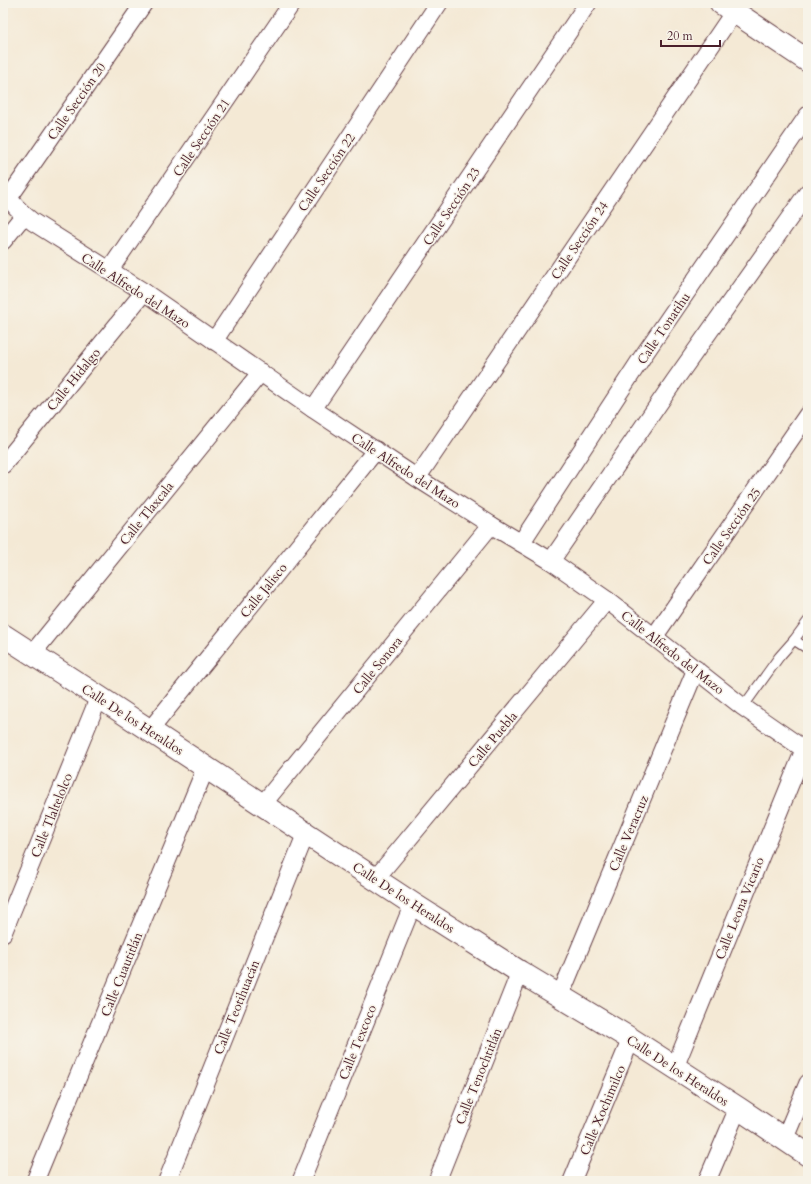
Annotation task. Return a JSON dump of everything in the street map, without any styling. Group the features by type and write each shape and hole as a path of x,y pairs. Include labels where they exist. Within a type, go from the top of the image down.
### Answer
{"street":[{"name":"Calle Sección 20","path":"6,194 144,3"},
{"name":"Calle Sección 21","path":"109,271 292,3"},
{"name":"Calle Sección 22","path":"214,341 439,3"},
{"name":"Calle Sección 23","path":"314,409 588,3"},
{"path":"732,6 808,61"},
{"name":"Calle Sección 24","path":"417,478 732,6"},
{"name":"Calle Tonatihu","path":"521,543 643,356 808,115"},
{"path":"551,561 675,380 808,192"},
{"name":"Calle Alfredo del Mazo","path":"6,194 17,209 32,222 144,292 417,478 551,561 607,600 742,707 806,751"},
{"path":"3,241 24,215"},
{"name":"Calle Hidalgo","path":"3,465 144,292"},
{"name":"Calle Tlaxcala","path":"32,654 261,372"},
{"name":"Calle Sección 25","path":"654,637 808,414"},
{"name":"Calle Jalisco","path":"150,730 376,450"},
{"name":"Calle Sonora","path":"262,805 491,525"},
{"name":"Calle Puebla","path":"376,878 607,600"},
{"name":"Calle De los Heraldos","path":"3,635 376,878 413,904 520,972 675,1067 808,1156"},
{"name":"Calle Veracruz","path":"560,996 696,670"},
{"name":"Calle Tlaltelolco","path":"3,933 99,697"},
{"name":"Calle Leona Vicario","path":"675,1067 806,751"},
{"name":"Calle Cuautitlán","path":"35,1181 206,767"},
{"name":"Calle Teotihuacán","path":"167,1181 306,833"},
{"name":"Calle Texcoco","path":"301,1181 413,904"},
{"name":"Calle Tenochtitlán","path":"437,1181 520,972"},
{"name":"Calle Xochimilco","path":"572,1181 631,1039"},
{"path":"784,1140 808,1083"},
{"path":"707,1181 738,1108"}],"lane":[{"path":"742,707 808,621"},
{"path":"794,640 808,649"}]}
